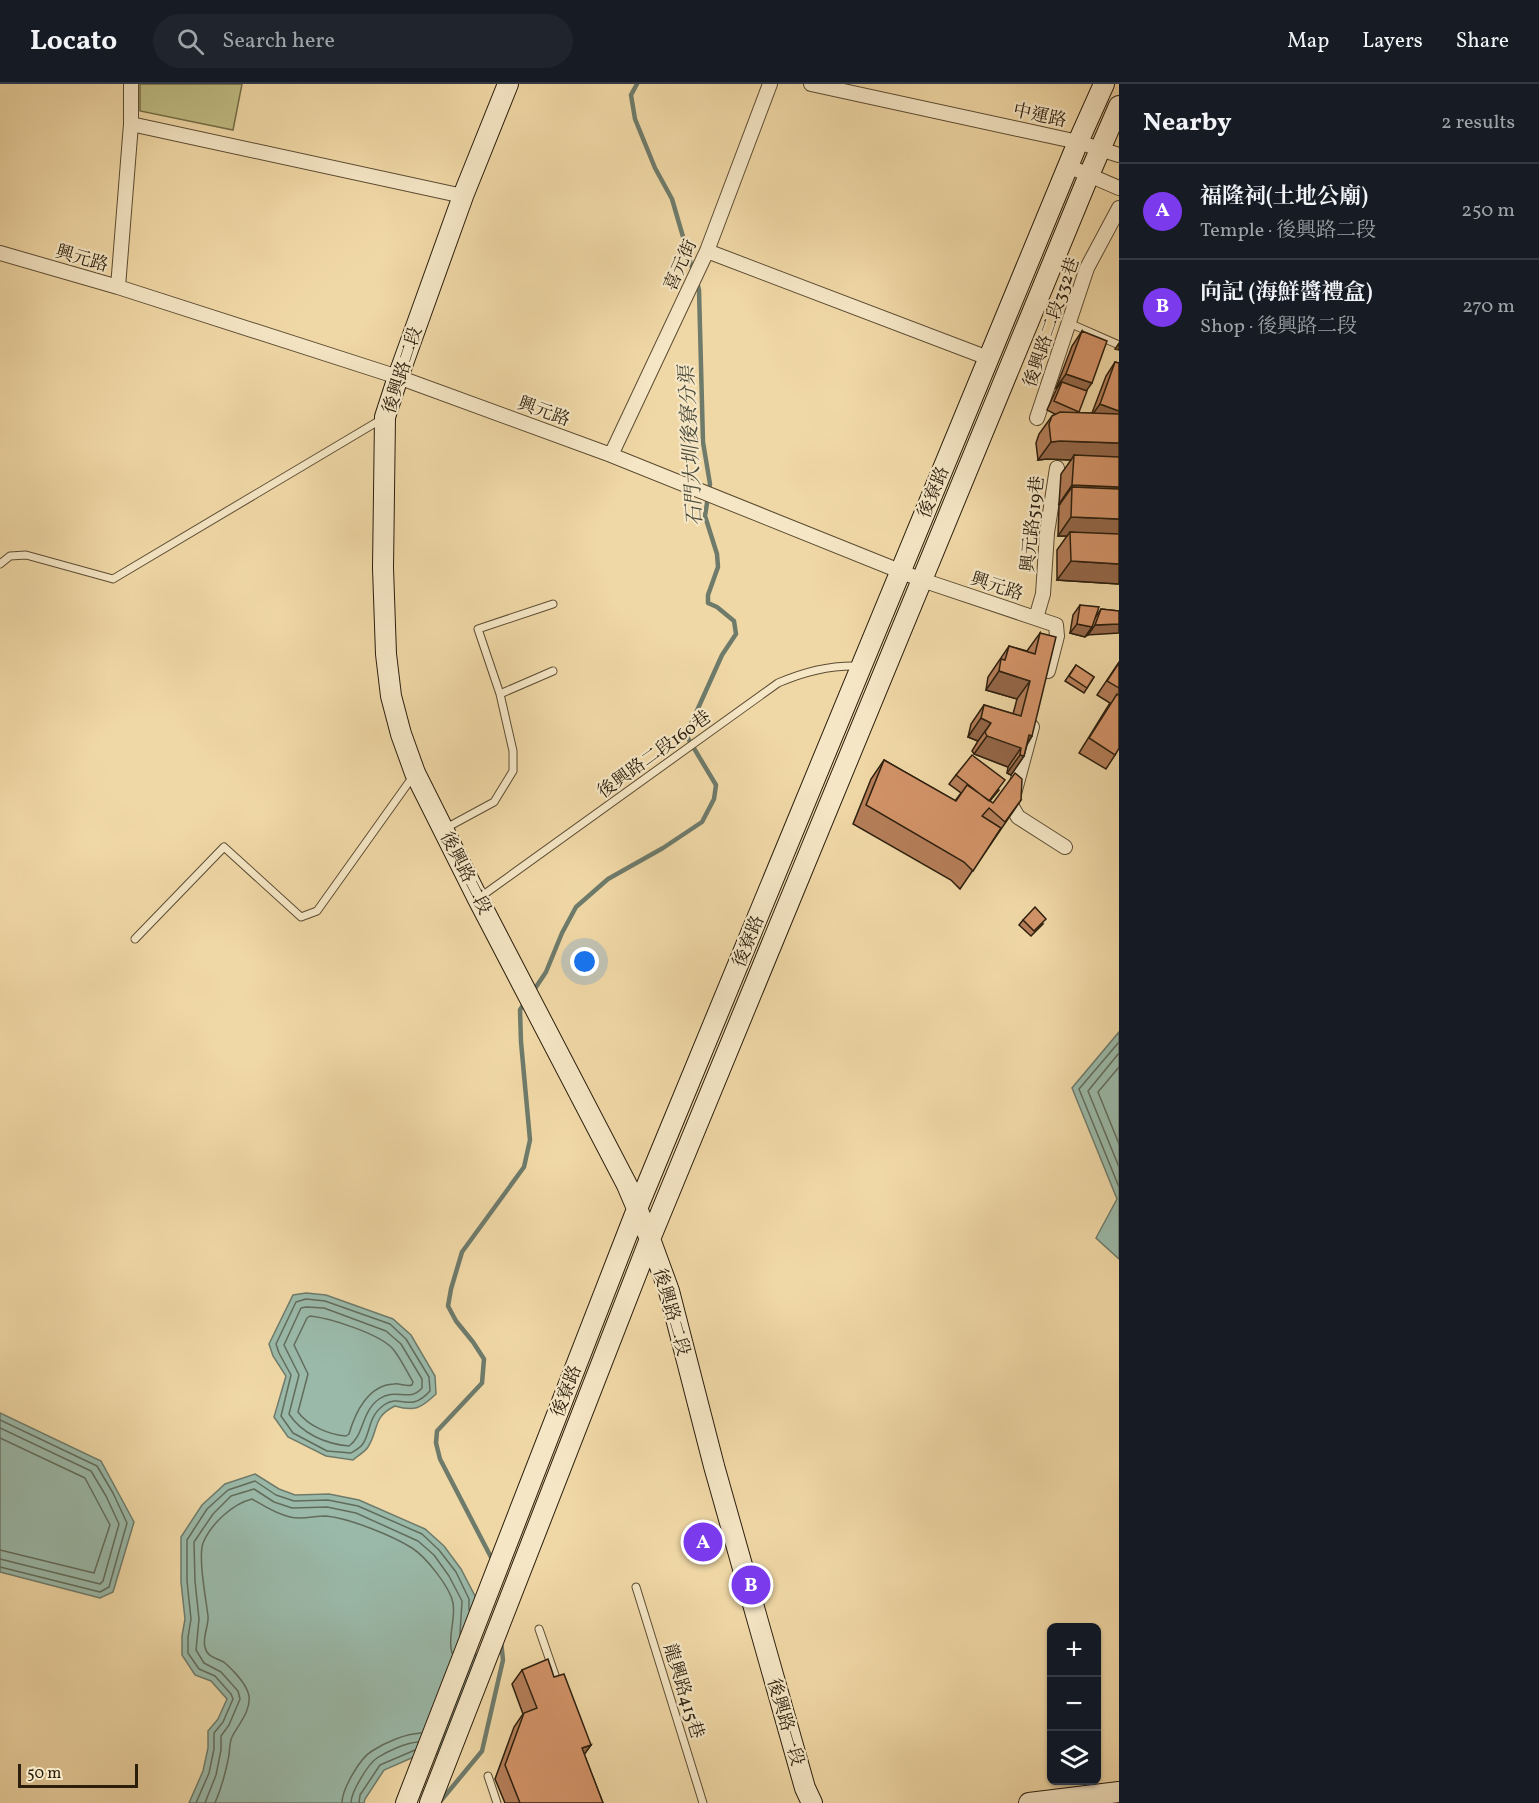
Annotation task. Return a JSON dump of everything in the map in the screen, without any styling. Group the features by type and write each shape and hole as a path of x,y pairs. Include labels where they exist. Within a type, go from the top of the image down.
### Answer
{"street":[{"path":"118,287 131,124 130,84"},
{"name":"後興路二段","path":"508,84 463,196 398,377 386,417 383,568 386,654 392,696 401,734 415,773 627,1185 650,1239 669,1292 714,1466 763,1640"},
{"name":"喜元街","path":"611,455 707,251 770,84"},
{"name":"中運路","path":"811,84 1078,142 1119,155"},
{"name":"後寮路","path":"406,1803 637,1209 988,358 1104,84"},
{"name":"後寮路","path":"430,1803 650,1239 1119,106"},
{"path":"131,124 463,196"},
{"path":"1068,166 1119,188"},
{"name":"後興路二段332巷","path":"1037,418 1087,268 1119,208"},
{"path":"707,251 988,358"},
{"name":"興元路","path":"0,253 118,287 398,377 611,455 922,580 1056,625 1057,636 1045,681"},
{"name":"興元路519巷","path":"1036,618 1043,594 1062,468"},
{"path":"1035,715 1011,805 1018,817 1065,847"},
{"name":"後興路一段","path":"763,1640 805,1788 812,1803"},
{"path":"1029,1803 1119,1792"}],"lane":[{"path":"1069,323 1119,345"},
{"path":"0,564 10,556 26,555 112,579 386,417"},
{"path":"444,830 494,802 513,771 513,751 500,694 478,629 553,604"},
{"name":"後興路二段160巷","path":"478,899 778,683 798,674 846,666 861,666"},
{"path":"500,694 553,671"},
{"path":"135,939 224,847 301,917 317,911 415,773"},
{"name":"龍興路415巷","path":"636,1587 703,1803"},
{"path":"539,1629 561,1694"},
{"path":"488,1776 497,1803"}],"shaded area":[{"path":"140,84 242,84 233,130 140,111"}],"water":[{"path":"1119,1032 1119,1259 1096,1238 1117,1199 1072,1088"},
{"path":"306,1293 326,1295 393,1319 411,1335 435,1376 436,1394 417,1408 408,1409 395,1406 388,1410 379,1419 368,1447 353,1460 326,1456 288,1437 274,1417 286,1376 273,1356 269,1344 293,1295"},
{"path":"0,1413 101,1461 134,1522 113,1592 100,1598 0,1572"},
{"path":"255,1474 279,1489 295,1495 329,1494 359,1500 425,1529 444,1546 461,1569 476,1598 472,1643 484,1679 445,1754 416,1756 384,1770 364,1803 189,1803 203,1771 208,1748 208,1731 218,1719 227,1699 211,1681 195,1675 182,1655 185,1619 181,1582 181,1537 202,1505 225,1484"}],"building":[{"path":"1082,331 1107,341 1092,383 1066,374"},
{"path":"1115,362 1119,363 1119,411 1100,404"},
{"path":"1062,382 1087,391 1079,412 1054,401"},
{"path":"1060,412 1119,414 1119,443 1051,442 1049,424 1052,416"},
{"path":"1074,455 1119,457 1119,487 1072,485"},
{"path":"1072,487 1119,489 1119,519 1071,517"},
{"path":"1070,532 1119,534 1119,564 1071,561"},
{"path":"1080,605 1099,607 1092,627 1077,624"},
{"path":"1101,609 1119,611 1119,624 1095,625"},
{"path":"1040,633 1056,637 1032,736 1029,735 1024,756 1020,755 1021,748 987,736 985,732 991,723 981,718 984,705 1021,716 1030,681 999,671 1001,659 1005,660 1009,646 1035,654"},
{"path":"1119,663 1119,688 1107,681"},
{"path":"1076,665 1094,677 1087,688 1069,676"},
{"path":"1117,694 1119,696 1119,748 1115,755 1089,738"},
{"path":"972,755 1005,780 989,801 956,775"},
{"path":"884,760 956,801 967,785 993,803 1015,773 1022,779 1021,800 1005,822 989,808 982,816 1001,828 973,871 964,862 866,805"},
{"path":"1035,907 1046,919 1034,931 1023,920"},
{"path":"704,1540 713,1550 705,1557 697,1547"},
{"path":"548,1659 554,1677 564,1674 591,1745 582,1748 603,1803 520,1803 505,1765 524,1713 537,1708 522,1670"}],"waterway":[{"name":"石門大圳後寮分渠","path":"637,84 631,95 635,119 655,168 672,199 693,271"},
{"name":"石門大圳後寮分渠","path":"532,993 546,972 562,933 576,907 608,879 663,848 702,822 714,799 716,785 686,735 722,655 736,634 734,621 717,607 708,603 708,595 718,567 717,554 705,516 710,484 703,442 697,282"},
{"name":"石門大圳後寮分渠","path":"493,1561 440,1459 436,1443 437,1431 482,1383 484,1359 456,1321 448,1306 462,1252 524,1167 530,1140 521,1042 520,1010 525,1002"},
{"name":"石門大圳後寮分渠","path":"439,1803 482,1751 503,1660 501,1641"}],"place":[{"name":"福隆祠(土地公廟)","path":"703,1542"},
{"name":"向記 (海鮮醬禮盒)","path":"751,1585"}]}
